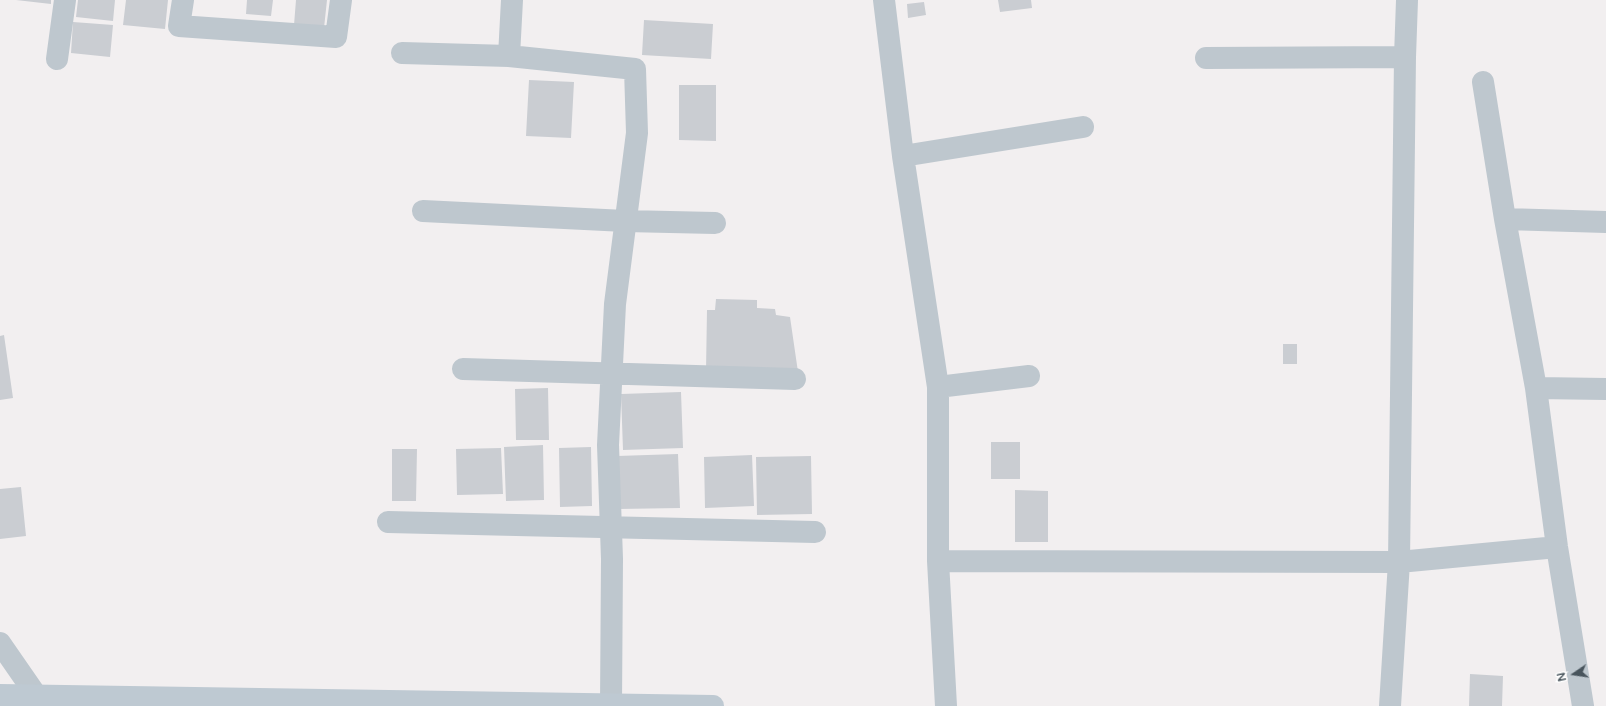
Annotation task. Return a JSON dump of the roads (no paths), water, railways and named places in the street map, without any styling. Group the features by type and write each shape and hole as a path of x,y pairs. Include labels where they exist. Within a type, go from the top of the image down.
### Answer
{"main road":[{"path":"0,695 39,700 713,706"}],"street":[{"path":"57,59 65,0"},
{"path":"183,0 179,26 336,37 341,0"},
{"path":"509,56 512,0"},
{"path":"884,0 903,156 938,387 938,560 946,706"},
{"path":"1390,706 1399,562 1407,0"},
{"path":"402,54 509,56 635,69 637,133 615,304 608,445 612,559 611,705"},
{"path":"1206,58 1405,57"},
{"path":"1483,82 1505,219 1536,388 1557,547 1583,706"},
{"path":"903,156 1083,127"},
{"path":"423,211 625,221 715,222"},
{"path":"1505,219 1606,222"},
{"path":"462,369 795,379"},
{"path":"938,387 1030,376"},
{"path":"1536,388 1606,389"},
{"path":"388,522 815,532"},
{"path":"938,560 1399,562 1557,547"},
{"path":"0,643 39,700"}]}
